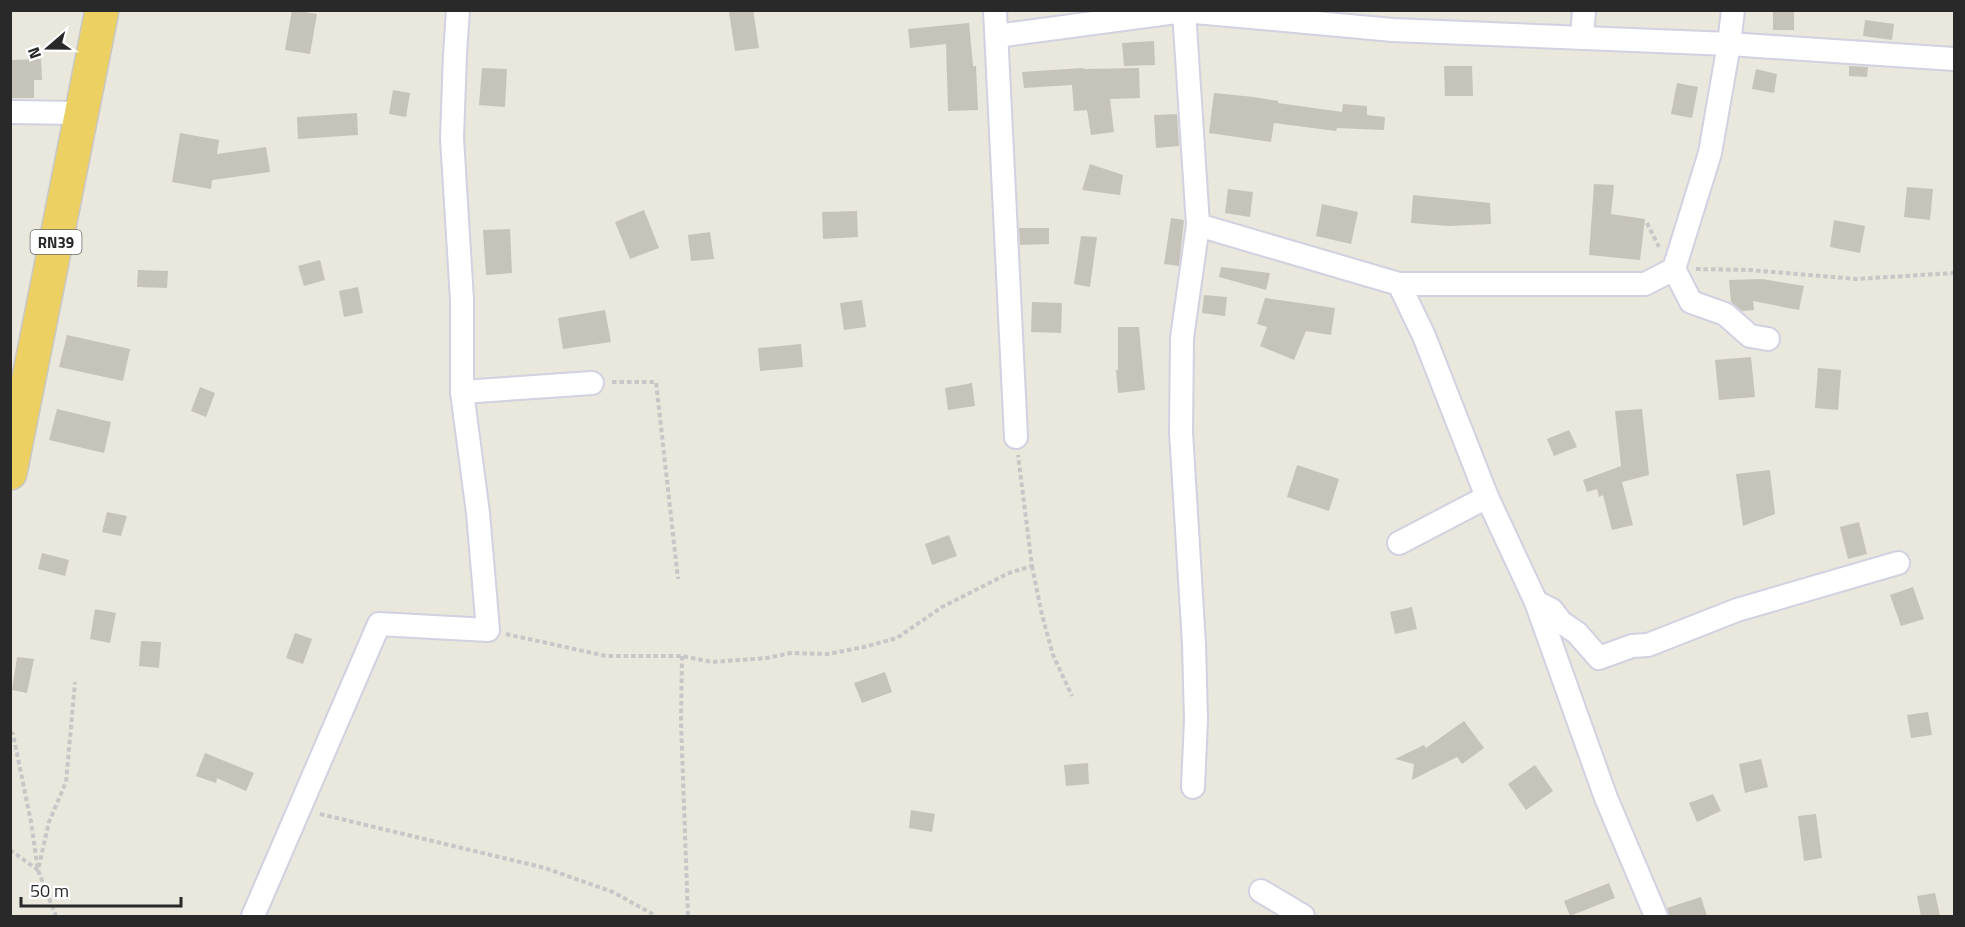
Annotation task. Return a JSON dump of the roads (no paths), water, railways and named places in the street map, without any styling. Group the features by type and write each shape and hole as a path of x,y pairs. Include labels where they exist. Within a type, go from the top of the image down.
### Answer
{"highway":[{"name":"RN39","path":"10,473 102,10"}],"street":[{"path":"253,916 379,624 488,630 478,513 462,392 462,300 452,138 458,10"},
{"path":"995,10 1016,437"},
{"path":"997,36 1184,10 1392,20 1582,38 1954,58"},
{"path":"1184,10 1198,225 1182,338 1181,408 1194,644 1196,720 1193,787"},
{"path":"1582,38 1584,10"},
{"path":"1733,10 1710,153 1674,269 1691,302 1725,314 1750,336 1768,339"},
{"path":"10,112 81,113"},
{"path":"1198,225 1399,284 1645,284 1674,269"},
{"path":"1399,284 1424,336 1487,497 1536,602 1606,798 1656,916"},
{"path":"462,392 592,383"},
{"path":"1399,543 1487,497"},
{"path":"1536,602 1552,610 1561,622 1577,633 1599,658 1632,646 1647,645 1737,610 1898,563"},
{"path":"1261,891 1303,916"}]}
